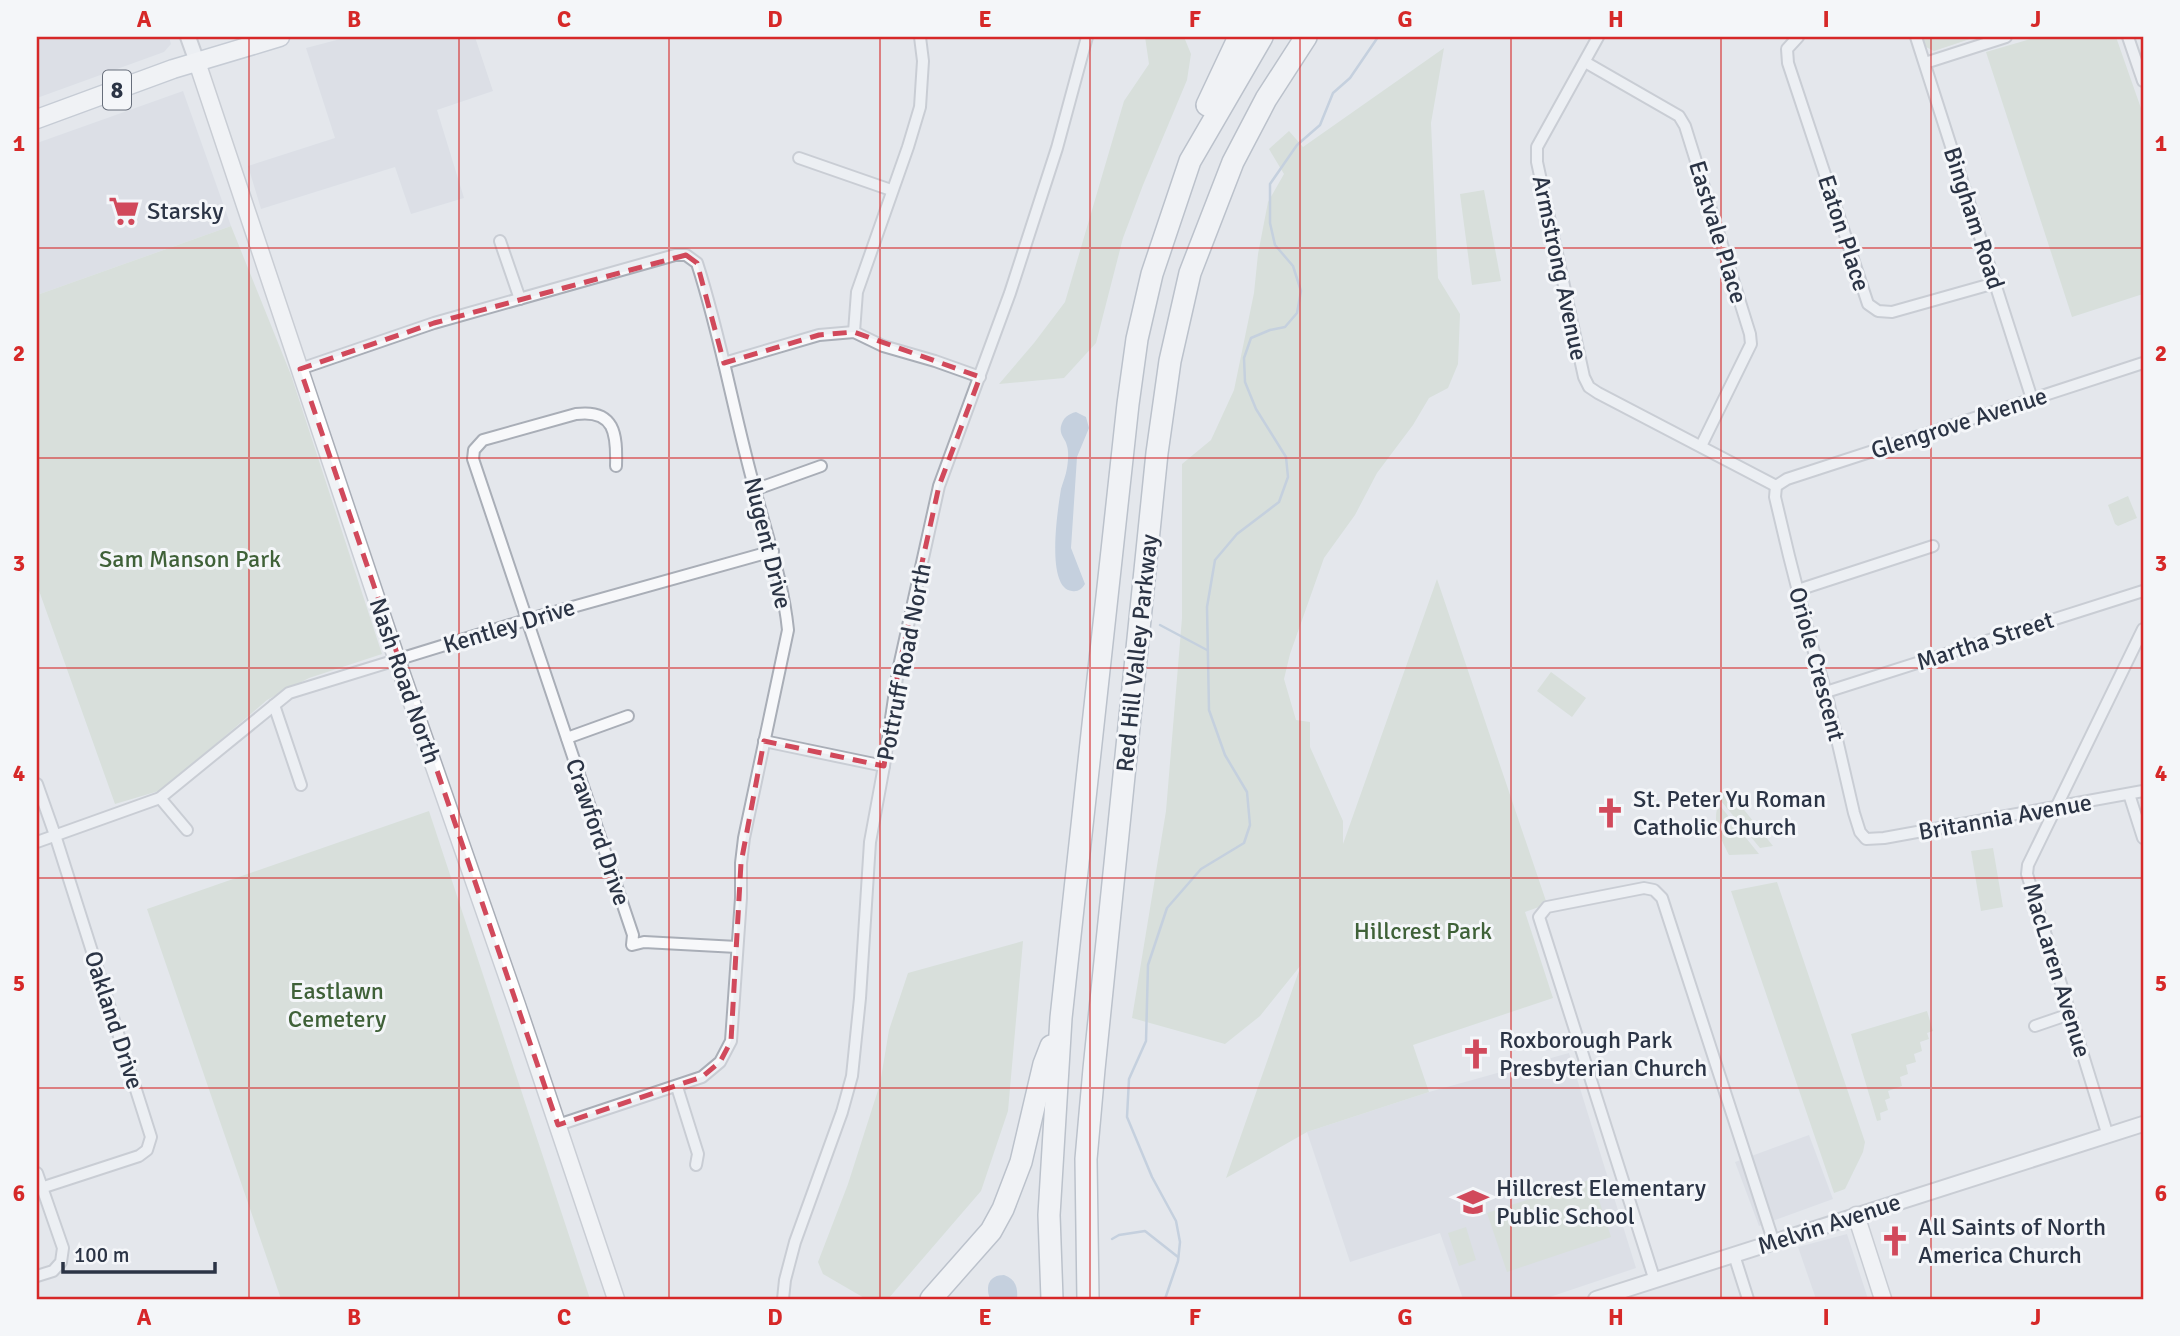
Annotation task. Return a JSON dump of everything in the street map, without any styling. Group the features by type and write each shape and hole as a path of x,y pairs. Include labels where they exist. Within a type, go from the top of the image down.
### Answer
{"highway":[{"path":"1190,161 1203,114 1239,37"},
{"name":"Red Hill Valley Parkway","path":"1052,1299 1049,1215 1061,1018 1137,339 1152,274 1190,161 1262,37"},
{"name":"Red Hill Valley Parkway","path":"1088,1299 1086,1159 1157,453 1170,361 1191,273 1233,162 1266,99 1306,37"},
{"path":"931,1299 984,1240 1003,1209 1021,1161 1044,1064 1061,1018"}],"main road":[{"name":"8","path":"37,119 197,62 280,37"},
{"name":"Nash Road North","path":"197,62 397,660 616,1299"},
{"path":"1856,1215 1884,1299"}],"street":[{"path":"188,37 197,62"},
{"path":"854,332 857,292 920,107 923,61 920,37"},
{"name":"Pottruff Road North","path":"783,1299 795,1242 842,1112 852,1076 870,842 898,671 939,486 1010,293 1057,148 1087,37"},
{"name":"Armstrong Avenue","path":"1598,37 1537,147 1537,162 1584,377 1589,387 1598,393 1776,486"},
{"name":"Eaton Place","path":"1798,37 1787,49 1788,63 1868,304 1878,312 1892,312 1995,283"},
{"name":"Bingham Road","path":"1916,37 2032,399"},
{"path":"1925,63 2006,37"},
{"path":"2128,37 2143,81"},
{"name":"Eastvale Place","path":"1585,62 1679,116 1685,126 1750,334 1751,344 1701,446"},
{"path":"799,158 891,190"},
{"path":"500,241 520,299"},
{"name":"Nugent Drive","path":"300,369 434,323 675,255 686,255 697,263 754,490 773,551 785,600 788,630 744,838 731,1041 720,1062 702,1077 558,1125"},
{"path":"724,363 819,335 854,332 883,346 935,360 980,377"},
{"name":"Glengrove Avenue","path":"1776,486 1787,479 2143,363"},
{"name":"Crawford Drive","path":"617,466 617,442 611,427 604,416 592,412 483,440 474,450 473,459 633,935 632,945 644,942 737,947"},
{"path":"754,490 821,466"},
{"name":"Oriole Crescent","path":"1776,486 1776,501 1826,692 1854,813 1860,832 1866,839"},
{"path":"1798,590 1933,546"},
{"name":"Kentley Drive","path":"37,842 160,798 289,693 526,620 773,551"},
{"name":"Martha Street","path":"1826,692 2143,591"},
{"name":"MacLaren Avenue","path":"2109,1136 2027,874 2028,865 2143,629"},
{"path":"274,705 301,785"},
{"path":"567,738 628,716"},
{"path":"764,741 884,766"},
{"name":"Oakland Drive","path":"37,784 151,1137 147,1150 139,1156 41,1188"},
{"name":"Britannia Avenue","path":"1866,839 1875,840 2143,791"},
{"path":"2129,794 2143,838"},
{"path":"160,798 187,830"},
{"path":"1656,1281 1539,917 1549,906 1642,888 1656,891 1662,898 1774,1243"},
{"path":"2035,1026 2070,1014"},
{"path":"677,1087 698,1154 696,1165"},
{"name":"Melvin Avenue","path":"1596,1299 1612,1297 1856,1215 2143,1124"},
{"path":"37,1173 63,1248 61,1262 53,1271 37,1276"},
{"path":"1734,1255 1748,1299"}],"highlighted area":[{"path":"686,255 697,263 724,363 819,335 854,332 980,377 939,486 898,671 884,766 764,741 741,863 731,1041 720,1062 702,1077 558,1125 300,369 434,323"}],"shaded area":[{"path":"37,37 169,37 171,44 164,52 37,98"},
{"path":"348,37 475,37 493,91 437,110 464,198 411,214 395,167 261,209 248,166 335,138 306,48"},
{"path":"183,91 231,226 37,295 37,143"},
{"name":"Hillcrest Elementary Public School","path":"1569,1053 1636,1268 1544,1299 1463,1299 1440,1233 1350,1262 1307,1132 1429,1092"},
{"path":"1809,1135 1833,1199 1759,1226 1735,1162"},
{"path":"1847,1234 1868,1299 1816,1299 1798,1247"}],"green space":[{"path":"1145,37 1184,37 1191,54 1187,80 1123,238 1096,343 1064,378 999,384 1065,302 1124,101 1149,64"},
{"path":"1923,37 1976,37 1934,51 1926,47"},
{"path":"2037,37 2116,37 2143,114 2143,294 2072,317 1986,52"},
{"name":"Hillcrest Park","path":"1444,48 1431,123 1438,278 1460,314 1458,364 1448,388 1429,398 1413,425 1377,473 1355,515 1324,558 1290,654 1284,679 1296,720 1310,722 1310,747 1343,821 1343,844 1437,579 1547,904 1525,912 1553,998 1413,1045 1429,1092 1307,1132 1226,1178 1301,965 1260,1016 1225,1044 1132,1018 1166,811 1182,618 1182,464 1211,440 1234,390 1254,293 1268,202 1284,174 1269,149 1289,131 1303,147"},
{"path":"1484,190 1501,281 1472,285 1460,194"},
{"name":"Sam Manson Park","path":"231,226 291,375 382,654 309,678 267,700 162,790 115,804 37,585 37,295"},
{"path":"2128,496 2137,518 2118,526 2108,505"},
{"path":"1551,672 1586,698 1572,717 1537,691"},
{"path":"1730,790 1773,846 1760,848 1721,801 1718,792"},
{"path":"1721,807 1759,854 1729,855 1716,821 1717,809"},
{"name":"Eastlawn Cemetery","path":"429,811 590,1299 281,1299 147,909"},
{"path":"1993,848 2003,907 1981,911 1971,851"},
{"path":"1777,882 1865,1142 1845,1189 1834,1193 1731,891"},
{"path":"1023,941 1008,1111 981,1191 888,1299 866,1299 823,1274 818,1262 848,1184 880,1084 889,1030 908,973"},
{"path":"1927,1011 1933,1031 1927,1033 1929,1039 1920,1042 1922,1051 1914,1054 1916,1062 1906,1065 1908,1074 1900,1077 1902,1086 1888,1091 1890,1098 1885,1100 1888,1110 1880,1113 1881,1120 1877,1121 1851,1034"},
{"path":"1592,1179 1611,1237 1507,1272 1487,1213"},
{"path":"1466,1227 1476,1260 1459,1266 1448,1233"}],"water":[{"path":"1076,412 1086,417 1089,428 1077,457 1071,548 1085,584 1080,590 1072,591 1064,587 1058,576 1055,546 1061,489 1068,457 1061,426 1066,417"},
{"path":"999,1275 1004,1275 1015,1284 1017,1299 990,1299 989,1282"}],"waterway":[{"path":"1165,1299 1178,1261 1180,1242 1176,1221 1152,1177 1127,1117 1129,1079 1146,1041 1148,965 1167,908 1201,869 1244,843 1250,825 1247,792 1225,755 1209,710 1207,607 1215,560 1237,534 1279,502 1288,477 1286,457 1256,409 1245,382 1244,358 1251,338 1285,327 1297,313 1301,291 1293,266 1275,245 1270,223 1270,184 1297,145 1320,125 1333,93 1350,78 1378,37"},
{"path":"1160,625 1207,650"},
{"path":"1112,1239 1119,1235 1145,1231 1178,1257"}],"place":[{"name":"Starsky","path":"124,211"},
{"name":"St. Peter Yu Roman Catholic Church","path":"1610,813"},
{"name":"Roxborough Park Presbyterian Church","path":"1476,1054"},
{"name":"Hillcrest Elementary Public School","path":"1473,1202"},
{"name":"All Saints of North America Church","path":"1895,1241"}]}
